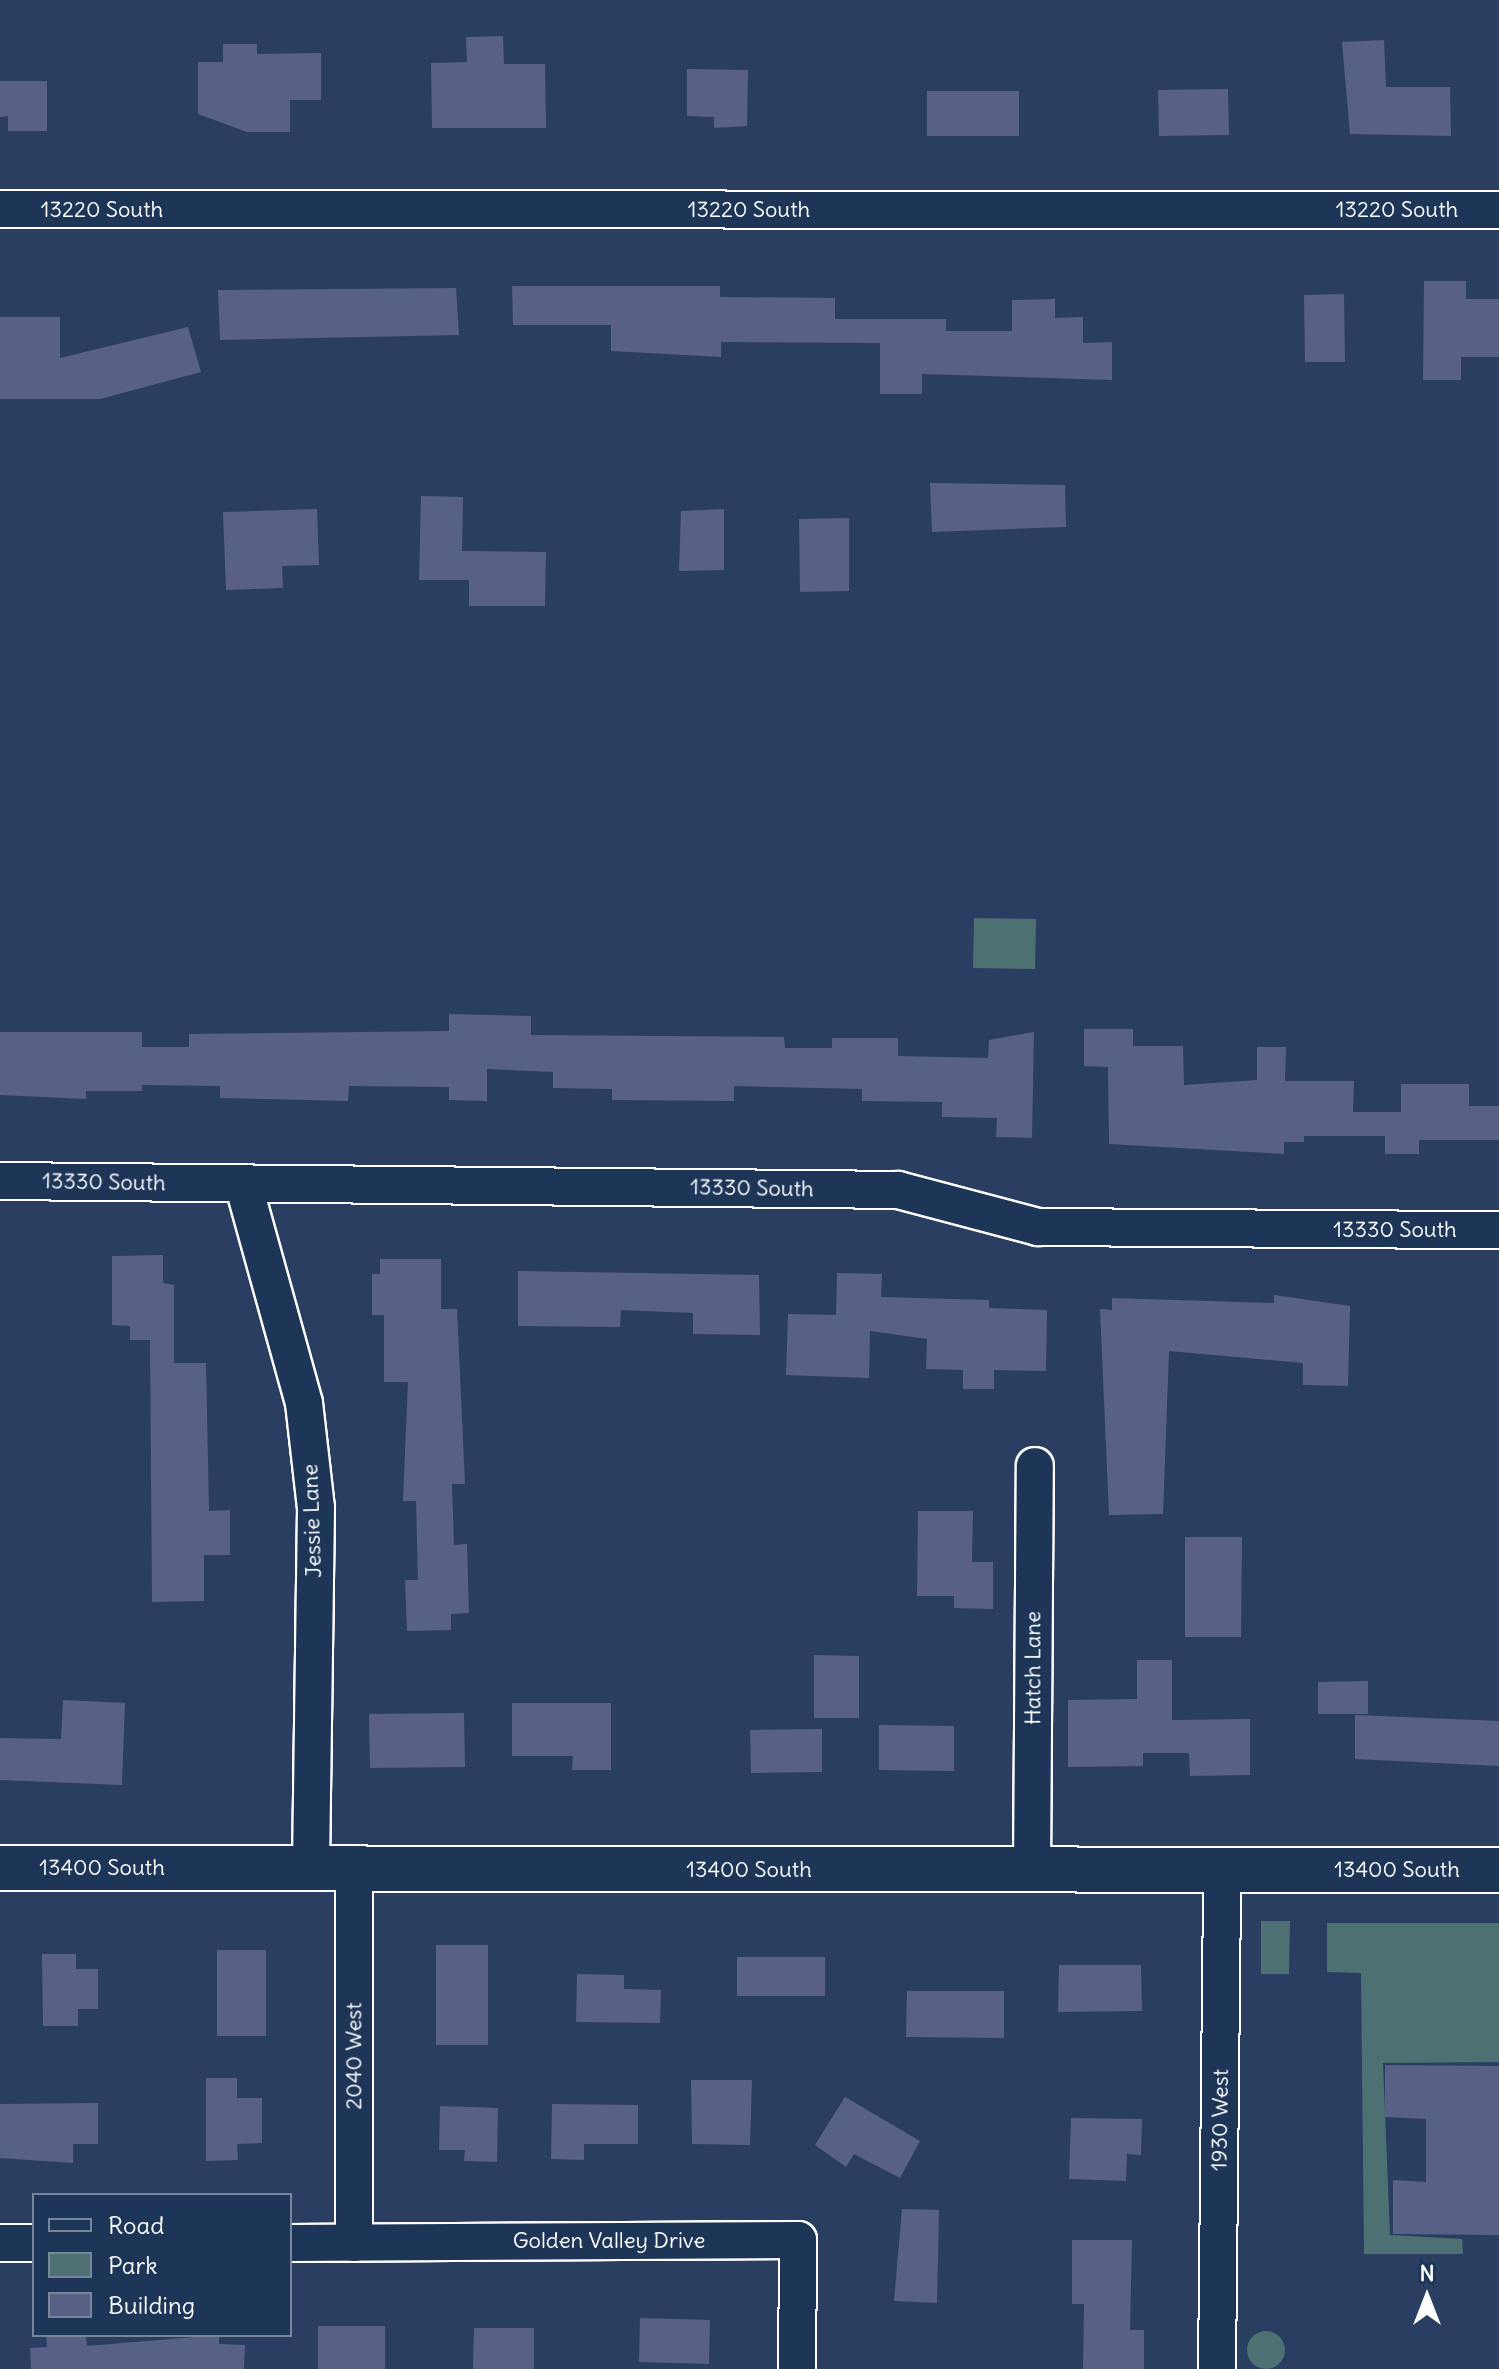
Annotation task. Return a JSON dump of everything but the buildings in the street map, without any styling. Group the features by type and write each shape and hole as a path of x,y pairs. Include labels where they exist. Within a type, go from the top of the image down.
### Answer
{"street":[{"name":"13220 South","path":"0,209 1499,210"},
{"name":"13330 South","path":"0,1181 898,1190 1038,1227 1499,1230"},
{"name":"Jessie Lane","path":"243,1183 304,1403 316,1508 311,1867"},
{"name":"Hatch Lane","path":"1032,1870 1035,1466"},
{"name":"13400 South","path":"0,1868 1499,1870"},
{"name":"2040 West","path":"354,1868 354,2243"},
{"name":"1930 West","path":"1217,2369 1222,1870"},
{"name":"Golden Valley Drive","path":"292,2243 798,2240 797,2369"},
{"path":"0,2243 32,2243"}],"green space":[{"path":"974,918 1036,919 1035,969 973,968"},
{"path":"1261,1921 1290,1921 1289,1974 1261,1974"},
{"path":"1327,1923 1499,1923 1499,2062 1383,2063 1390,2235 1462,2239 1463,2254 1364,2254 1361,1973 1327,1972"},
{"path":"1266,2331 1280,2336 1285,2350 1280,2364 1266,2369 1252,2364 1247,2350 1252,2336"}]}
